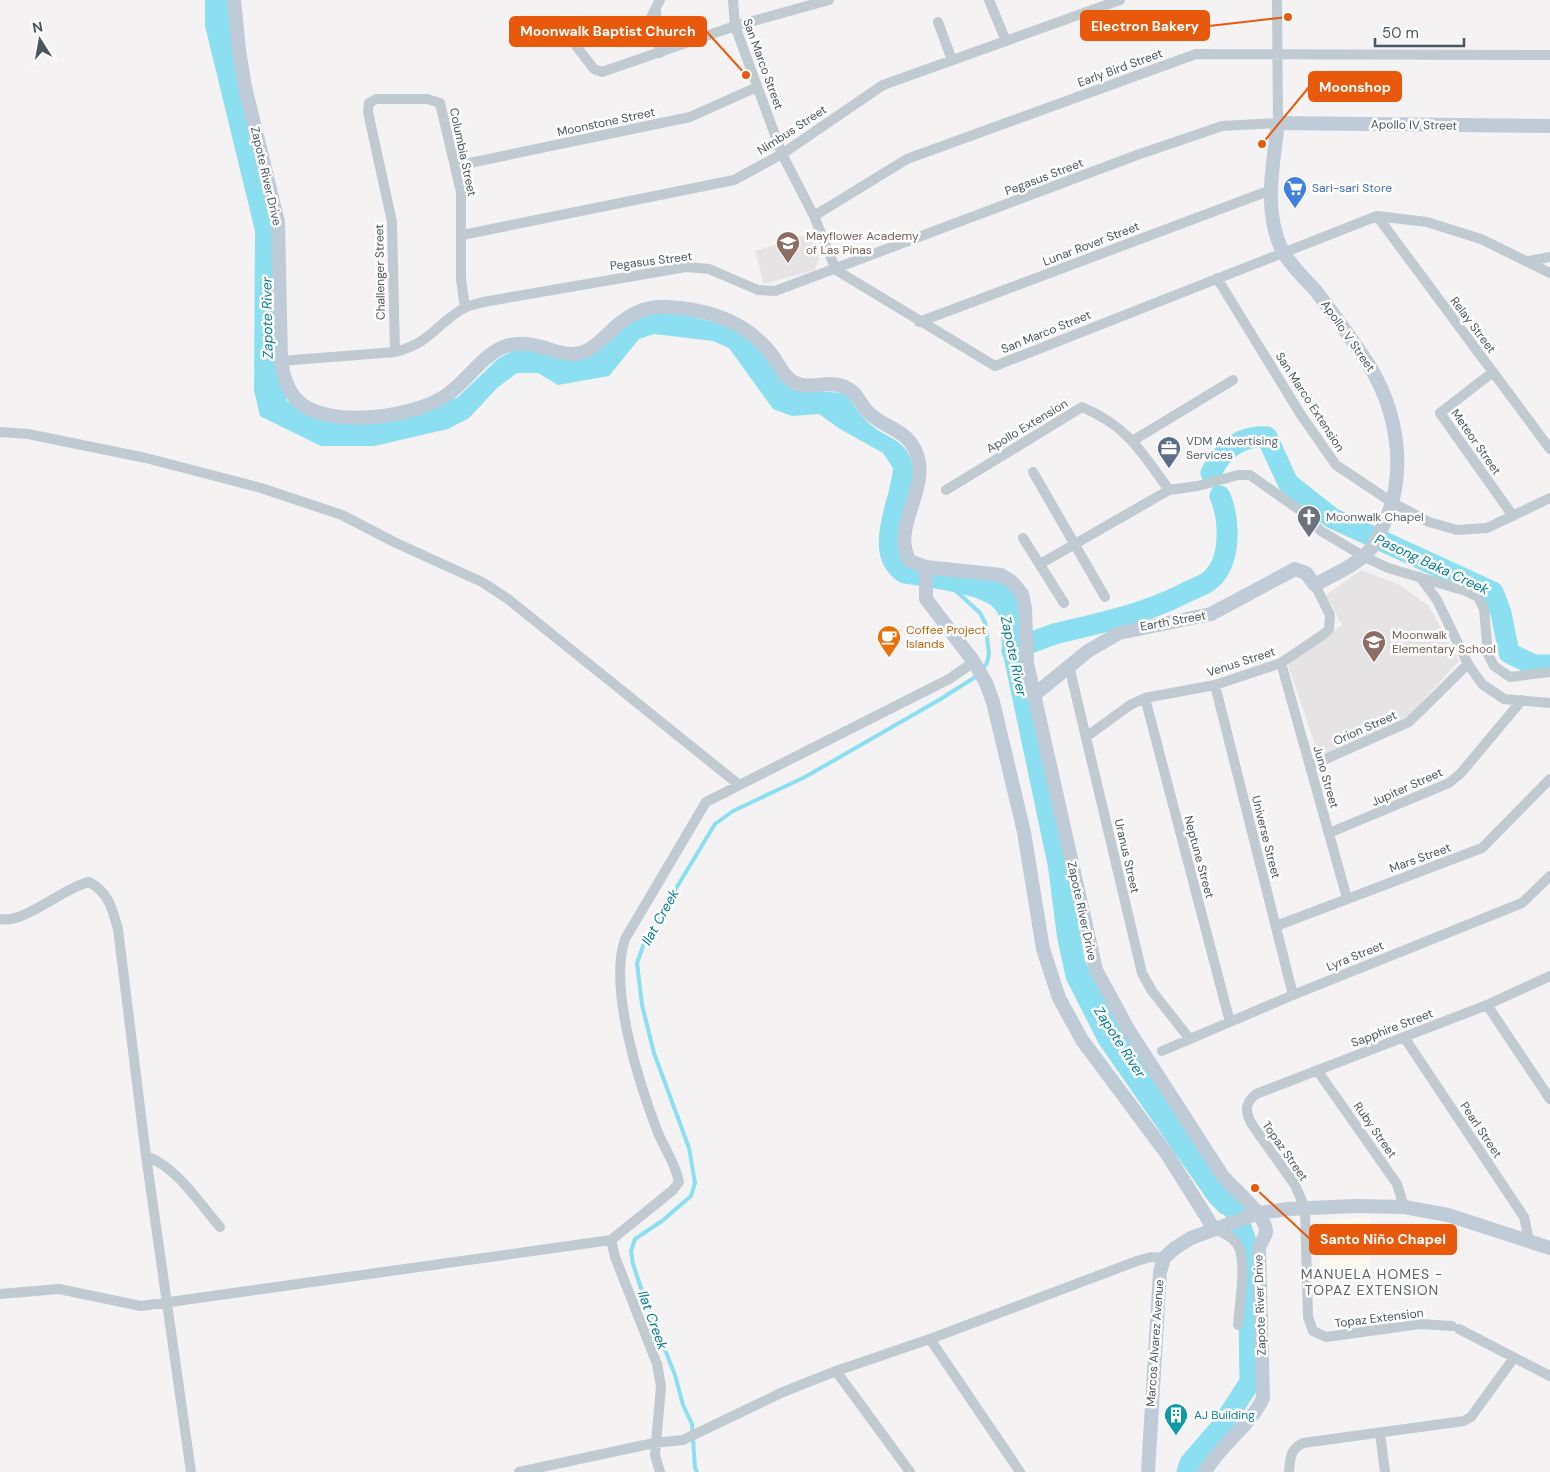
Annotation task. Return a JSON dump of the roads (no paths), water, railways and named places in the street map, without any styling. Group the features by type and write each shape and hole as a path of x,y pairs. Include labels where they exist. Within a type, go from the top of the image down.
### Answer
{"main road":[{"name":"Zapote River Drive","path":"234,0 238,50 245,87 278,222 281,361 291,392 307,407 341,418 378,415 430,405 449,394 488,357 499,349 512,344 526,342 572,354 585,352 596,345 627,317 640,310 668,307 716,315 730,320 759,341 790,381 810,386 834,384 845,386 860,399 869,413 911,443 921,468 905,532 905,548 910,561 926,569 993,574 1007,578 1018,586 1022,594 1025,649 1034,695 1062,812 1087,938 1096,970 1128,1029 1222,1175 1254,1215 1264,1223 1266,1234 1259,1250 1262,1398 1256,1408 1219,1451 1205,1472"},
{"name":"Apollo IV Street","path":"1278,123 1550,126"},
{"name":"Apollo V Street","path":"1278,123 1271,190 1271,211 1283,251 1322,299 1363,356 1382,389 1388,407 1398,467 1394,503 1367,552"},
{"path":"1315,585 1367,552"},
{"path":"926,569 924,591 932,609 975,664 986,683 993,702 1024,832 1043,949 1059,998 1082,1040 1167,1154 1214,1229"},
{"name":"Earth Street","path":"1034,695 1088,651 1119,633 1130,629 1212,614 1290,570 1302,569 1315,585"},
{"path":"1164,1258 1175,1248 1192,1238 1254,1215 1305,1208 1356,1206 1404,1208 1448,1215 1550,1248"},
{"name":"Marcos Alvarez Avenue","path":"1148,1472 1158,1289 1164,1258"}],"street":[{"name":"San Marco Street","path":"733,0 735,26 782,154 814,216 836,270 919,322 995,366 1283,251 1377,216 1426,222 1481,239 1550,273"},
{"path":"658,5 647,26 570,36 570,38 597,71 628,64 735,26 829,0"},
{"path":"989,0 1006,41"},
{"name":"Nimbus Street","path":"462,235 734,180 782,154 882,85 1120,0"},
{"path":"1278,0 1278,123"},
{"path":"658,5 660,52"},
{"path":"938,22 952,60"},
{"name":"Early Bird Street","path":"814,216 907,159 1196,54 1550,55"},
{"name":"Moonstone Street","path":"455,166 690,117 757,87"},
{"name":"Columbia Street","path":"370,103 376,99 387,98 427,99 440,103 461,192 460,279 465,308"},
{"name":"Challenger Street","path":"370,103 370,124 392,222 394,352"},
{"name":"Pegasus Street","path":"281,361 394,352 411,348 426,339 465,308 483,302 680,267 710,269 767,292 836,270 1128,159 1222,126 1278,123"},
{"name":"Lunar Rover Street","path":"919,322 1271,190"},
{"name":"Relay Street","path":"1377,216 1550,449"},
{"path":"1527,261 1550,257"},
{"name":"San Marco Extension","path":"1216,278 1301,415 1336,465 1394,503 1429,522 1457,530 1487,528 1550,498"},
{"name":"Meteor Street","path":"1493,372 1440,413 1513,516"},
{"path":"1134,440 1233,380"},
{"name":"Apollo Extension","path":"946,490 1082,407 1112,422 1134,440 1169,490"},
{"path":"0,432 28,434 146,458 261,488 342,515 396,543 482,582 502,595 738,784"},
{"path":"1032,472 1106,596"},
{"path":"1040,564 1169,490 1198,486 1238,475 1250,475 1301,511 1321,530 1367,552 1388,568 1466,591 1478,598 1484,609 1488,654 1494,666 1510,677 1550,672"},
{"path":"1023,538 1064,603"},
{"path":"1420,577 1437,600 1468,664 1482,684 1504,699 1550,703"},
{"name":"Venus Street","path":"1086,737 1130,705 1145,698 1215,685 1281,663 1329,629 1330,615 1315,585"},
{"name":"Juno Street","path":"1281,663 1347,898"},
{"path":"0,1294 59,1289 140,1306 611,1240 674,1190 679,1182 645,1100 627,1030 623,1006 622,946 700,810 716,795 950,679 975,664"},
{"name":"Orion Street","path":"1310,766 1409,722 1468,664"},
{"name":"Uranus Street","path":"1069,666 1142,973 1152,991 1189,1038"},
{"name":"Universe Street","path":"1215,685 1293,995"},
{"name":"Neptune Street","path":"1145,698 1230,1022"},
{"name":"Jupiter Street","path":"1329,833 1449,783 1461,773 1522,700"},
{"name":"Mars Street","path":"1276,926 1482,848 1550,779"},
{"name":"Lyra Street","path":"1162,1051 1293,995 1522,903 1550,876"},
{"path":"0,919 22,915 76,884 89,882 102,889 110,901 118,929 146,1156 191,1472"},
{"name":"Sapphire Street","path":"1246,1107 1249,1100 1256,1094 1487,1005 1550,976"},
{"path":"1487,1005 1550,1098"},
{"name":"Pearl Street","path":"1404,1037 1524,1217 1530,1240"},
{"name":"Ruby Street","path":"1318,1070 1397,1184 1404,1208"},
{"name":"Topaz Street","path":"1246,1107 1251,1124 1295,1185 1305,1208"},
{"path":"146,1156 159,1160 173,1173 220,1227"},
{"name":"Topaz Extension","path":"1305,1208 1308,1316 1314,1331 1326,1336 1420,1324 1456,1328 1513,1359"},
{"path":"1214,1229 1231,1238 1240,1251 1241,1284 1238,1325"},
{"path":"611,1240 614,1257 657,1364 662,1386 654,1443 660,1472"},
{"path":"519,1472 654,1443 683,1440 783,1392 836,1371 930,1340 1138,1261 1151,1257 1164,1258"},
{"path":"930,1340 1020,1472"},
{"path":"1289,1472 1290,1456 1294,1449 1303,1443 1464,1422 1471,1417 1513,1359 1550,1376"},
{"path":"836,1371 910,1472"},
{"path":"1380,1433 1385,1472"}],"water":[{"path":"205,0 231,0 277,226 277,365 287,401 327,416 418,412 458,397 499,358 525,345 585,357 634,318 667,310 740,329 765,353 793,390 846,393 866,421 904,447 910,457 913,476 901,522 900,536 912,568 943,576 991,577 1017,590 1022,634 1019,644 1021,662 1072,887 1085,961 1138,1052 1220,1180 1233,1198 1241,1204 1241,1208 1230,1213 1221,1214 1209,1202 1099,1044 1066,979 1057,937 1048,867 1002,650 999,617 994,608 977,598 950,591 901,583 888,572 881,559 879,545 880,529 893,468 883,453 840,429 819,414 792,416 773,409 729,348 713,341 654,334 639,339 609,376 558,385 538,373 517,373 498,387 469,418 448,429 374,446 321,446 260,416 254,390 255,231 205,26"}],"waterway":[{"name":"Pasong Baka Creek","path":"1213,477 1211,473 1215,465 1233,446 1241,441 1267,437 1288,483 1332,518 1493,592 1501,613 1509,653 1534,665 1550,665"},
{"name":"Pasong Baka Creek","path":"1012,651 1056,634 1110,621 1155,606 1209,581 1222,564 1227,541 1226,517 1220,496"},
{"name":"Ilat Creek","path":"697,1472 695,1468 692,1424 683,1405 675,1375 642,1291 633,1264 631,1251 635,1239 662,1221 691,1196 695,1183 689,1148 654,1053 642,1005 637,963 646,938 715,824 733,811 805,777 977,676 987,663 989,654 985,622 980,613 955,590"},
{"name":"Zapote River","path":"1187,1472 1190,1463 1221,1427 1250,1382 1248,1247 1236,1213 1216,1188"}],"place":[{"name":"Electron Bakery","path":"1288,17"},
{"name":"Moonwalk Baptist Church","path":"746,75"},
{"name":"Moonshop","path":"1262,144"},
{"name":"Sari-sari Store","path":"1295,209"},
{"name":"Mayflower Academy of Las Pinas","path":"788,264"},
{"name":"VDM Advertising Services","path":"1169,469"},
{"name":"Moonwalk Chapel","path":"1309,538"},
{"name":"Coffee Project Islands","path":"889,658"},
{"name":"Moonwalk Elementary School","path":"1374,663"},
{"name":"Santo Niño Chapel","path":"1255,1188"},
{"name":"AJ Building","path":"1176,1436"}],"district":[{"name":"MANUELA HOMES - TOPAZ EXTENSION","path":"1372,1282"}]}
